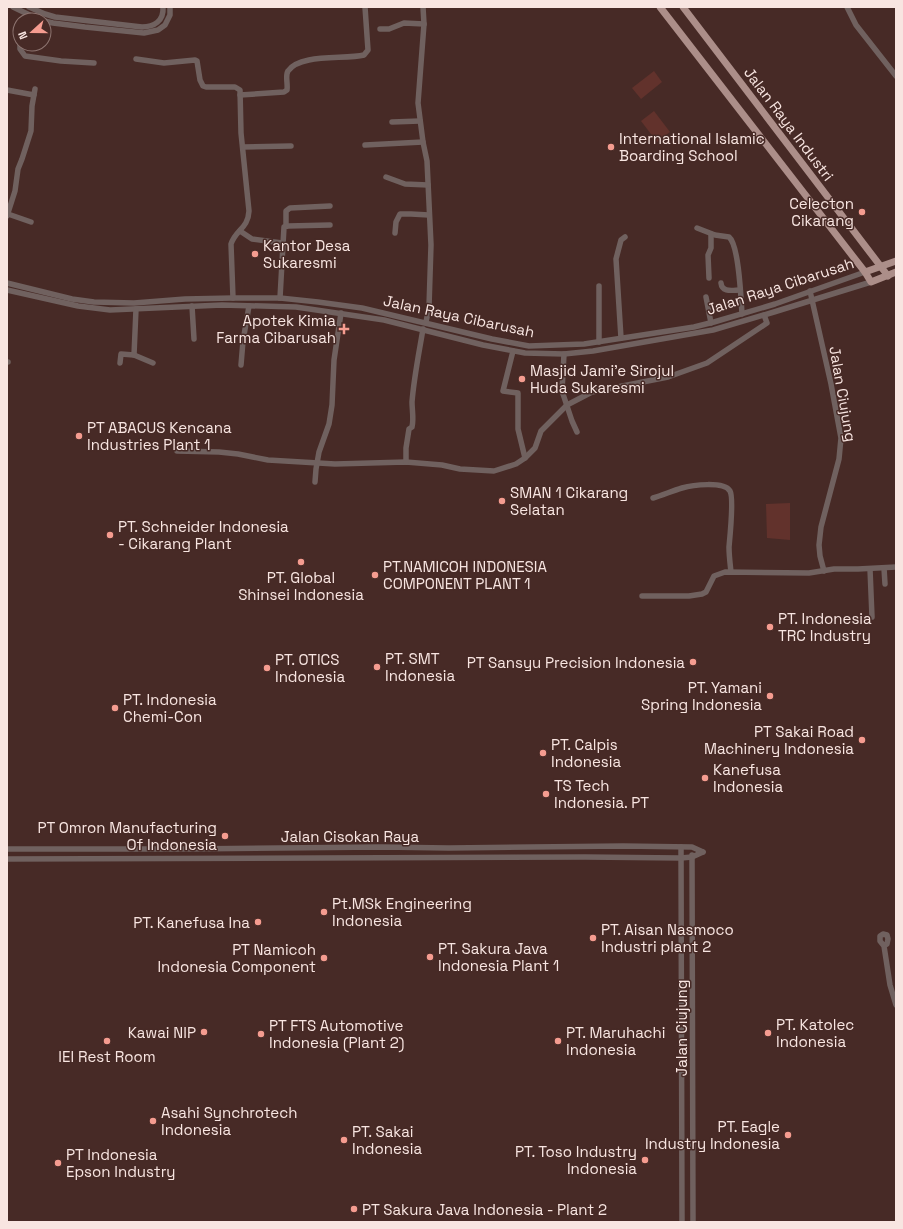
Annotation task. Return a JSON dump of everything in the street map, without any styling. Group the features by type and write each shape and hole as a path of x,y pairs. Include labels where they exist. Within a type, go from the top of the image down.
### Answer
{"main road":[{"name":"Jalan Raya Industri","path":"660,7 865,272 871,282"},
{"name":"Jalan Raya Industri","path":"683,7 882,266 888,276"},
{"name":"Jalan Raya Cibarusah","path":"865,272 896,261"},
{"name":"Jalan Raya Cibarusah","path":"871,282 896,272"}],"street":[{"path":"29,7 55,17 142,27 156,25 164,12 163,7"},
{"path":"52,23 85,28 144,33 158,30 165,25 170,15 170,7"},
{"path":"240,95 284,92 287,90 288,71 300,62 364,55 368,50 365,7"},
{"path":"423,7 424,24 418,103 427,161 430,215 431,245 429,306 426,322"},
{"path":"847,7 856,25 896,76"},
{"path":"380,29 390,29 404,23 424,24"},
{"path":"22,52 24,56 40,59 94,63"},
{"path":"136,59 164,63 195,60 197,61 203,86 235,87 240,90 241,133 249,211 248,222 233,239 231,244 234,298"},
{"path":"31,222 7,215 15,191 18,169 31,131 35,89"},
{"path":"7,90 34,96"},
{"path":"392,122 420,121"},
{"path":"365,144 423,142"},
{"path":"243,147 291,146"},
{"path":"386,177 405,184 428,184"},
{"path":"280,298 282,243 284,227 286,226 286,211 290,208 330,206"},
{"path":"395,233 396,222 400,215 430,215"},
{"path":"286,226 330,225"},
{"path":"697,228 711,234 729,237 732,241 737,264 742,314"},
{"path":"240,231 252,239 282,243"},
{"path":"709,278 708,255 711,248 711,234"},
{"path":"621,338 616,259 621,240 625,237"},
{"name":"Jalan Raya Cibarusah","path":"7,283 72,299 94,302 134,303 185,299 280,298 362,308 524,346 556,346 599,342 711,323 775,304 865,272"},
{"name":"Jalan Raya Cibarusah","path":"7,290 78,306 110,310 192,306 296,307 384,320 483,345 523,353 564,354 607,349 714,330 871,282"},
{"path":"721,283 726,290 740,290"},
{"path":"599,286 599,342"},
{"name":"Jalan Ciujung","path":"810,291 830,378 841,438 839,460 821,527 819,546 824,571"},
{"path":"706,297 711,323"},
{"path":"241,365 248,299"},
{"path":"192,306 194,339"},
{"path":"134,355 136,309"},
{"path":"315,482 316,463 331,416 334,356 341,313"},
{"path":"177,451 219,452 238,454 265,460 316,463 345,464 406,462 442,465 460,469 494,471 516,464 525,458 535,448 541,431 566,405 592,392 668,377 707,363 767,323 764,315"},
{"path":"406,462 406,448 409,429 412,427 413,423 412,402 423,329"},
{"path":"523,353 524,346"},
{"path":"556,346 556,354"},
{"path":"513,351 503,392 518,394 518,429 525,458"},
{"path":"120,363 121,354 134,355 153,363"},
{"path":"564,354 562,386 566,405 577,432"},
{"path":"653,498 684,487 704,485 718,484 724,486 730,491 732,500 730,547 731,572"},
{"path":"642,596 689,596 702,594 706,592 714,576 720,573 801,573 841,568 896,568"},
{"path":"884,568 885,584"},
{"path":"870,569 872,617"},
{"name":"Jalan Cisokan Raya","path":"7,849 374,847 477,848 623,846 692,847 703,852 692,857 681,858 7,859"},
{"path":"681,847 682,1222"},
{"name":"Jalan Ciujung","path":"692,847 693,1222"},
{"path":"884,946 890,985 896,1005"}],"shaded area":[{"path":"654,71 662,82 641,99 632,88"},
{"path":"654,111 670,132 657,142 641,121"},
{"path":"790,503 790,540 767,538 766,504"}],"place":[{"name":"International Islamic Boarding School","path":"611,147"},
{"name":"Celecton Cikarang","path":"862,212"},
{"name":"Kantor Desa Sukaresmi","path":"255,254"},
{"name":"Apotek Kimia Farma Cibarusah","path":"344,329"},
{"name":"Masjid Jami'e Sirojul Huda Sukaresmi","path":"522,379"},
{"name":"PT ABACUS Kencana Industries Plant 1","path":"79,436"},
{"name":"SMAN 1 Cikarang Selatan","path":"502,501"},
{"name":"PT. Schneider Indonesia - Cikarang Plant","path":"110,535"},
{"name":"PT. Global Shinsei Indonesia","path":"301,562"},
{"name":"PT.NAMICOH INDONESIA COMPONENT PLANT 1","path":"375,575"},
{"name":"PT. Indonesia TRC Industry","path":"770,627"},
{"name":"PT Sansyu Precision Indonesia","path":"693,662"},
{"name":"PT. SMT Indonesia","path":"377,667"},
{"name":"PT. OTICS Indonesia","path":"267,668"},
{"name":"PT. Yamani Spring Indonesia","path":"770,696"},
{"name":"PT. Indonesia Chemi-Con","path":"115,708"},
{"name":"PT Sakai Road Machinery Indonesia","path":"862,740"},
{"name":"PT. Calpis Indonesia","path":"543,753"},
{"name":"Kanefusa Indonesia","path":"705,778"},
{"name":"TS Tech Indonesia. PT","path":"546,794"},
{"name":"PT Omron Manufacturing Of Indonesia","path":"225,836"},
{"name":"Pt.MSk Engineering Indonesia","path":"324,912"},
{"name":"PT. Kanefusa Ina","path":"258,922"},
{"name":"PT. Aisan Nasmoco Industri plant 2","path":"593,938"},
{"name":"PT. Sakura Java Indonesia Plant 1","path":"430,957"},
{"name":"PT Namicoh Indonesia Component","path":"324,958"},
{"name":"Kawai NIP","path":"204,1032"},
{"name":"PT. Katolec Indonesia","path":"768,1033"},
{"name":"PT FTS Automotive Indonesia (Plant 2)","path":"261,1034"},
{"name":"IEI Rest Room","path":"107,1041"},
{"name":"PT. Maruhachi Indonesia","path":"558,1041"},
{"name":"Asahi Synchrotech Indonesia","path":"153,1121"},
{"name":"PT. Eagle Industry Indonesia","path":"788,1135"},
{"name":"PT. Sakai Indonesia","path":"344,1140"},
{"name":"PT. Toso Industry Indonesia","path":"645,1160"},
{"name":"PT Indonesia Epson Industry","path":"58,1163"},
{"name":"PT Sakura Java Indonesia - Plant 2","path":"354,1209"}]}
